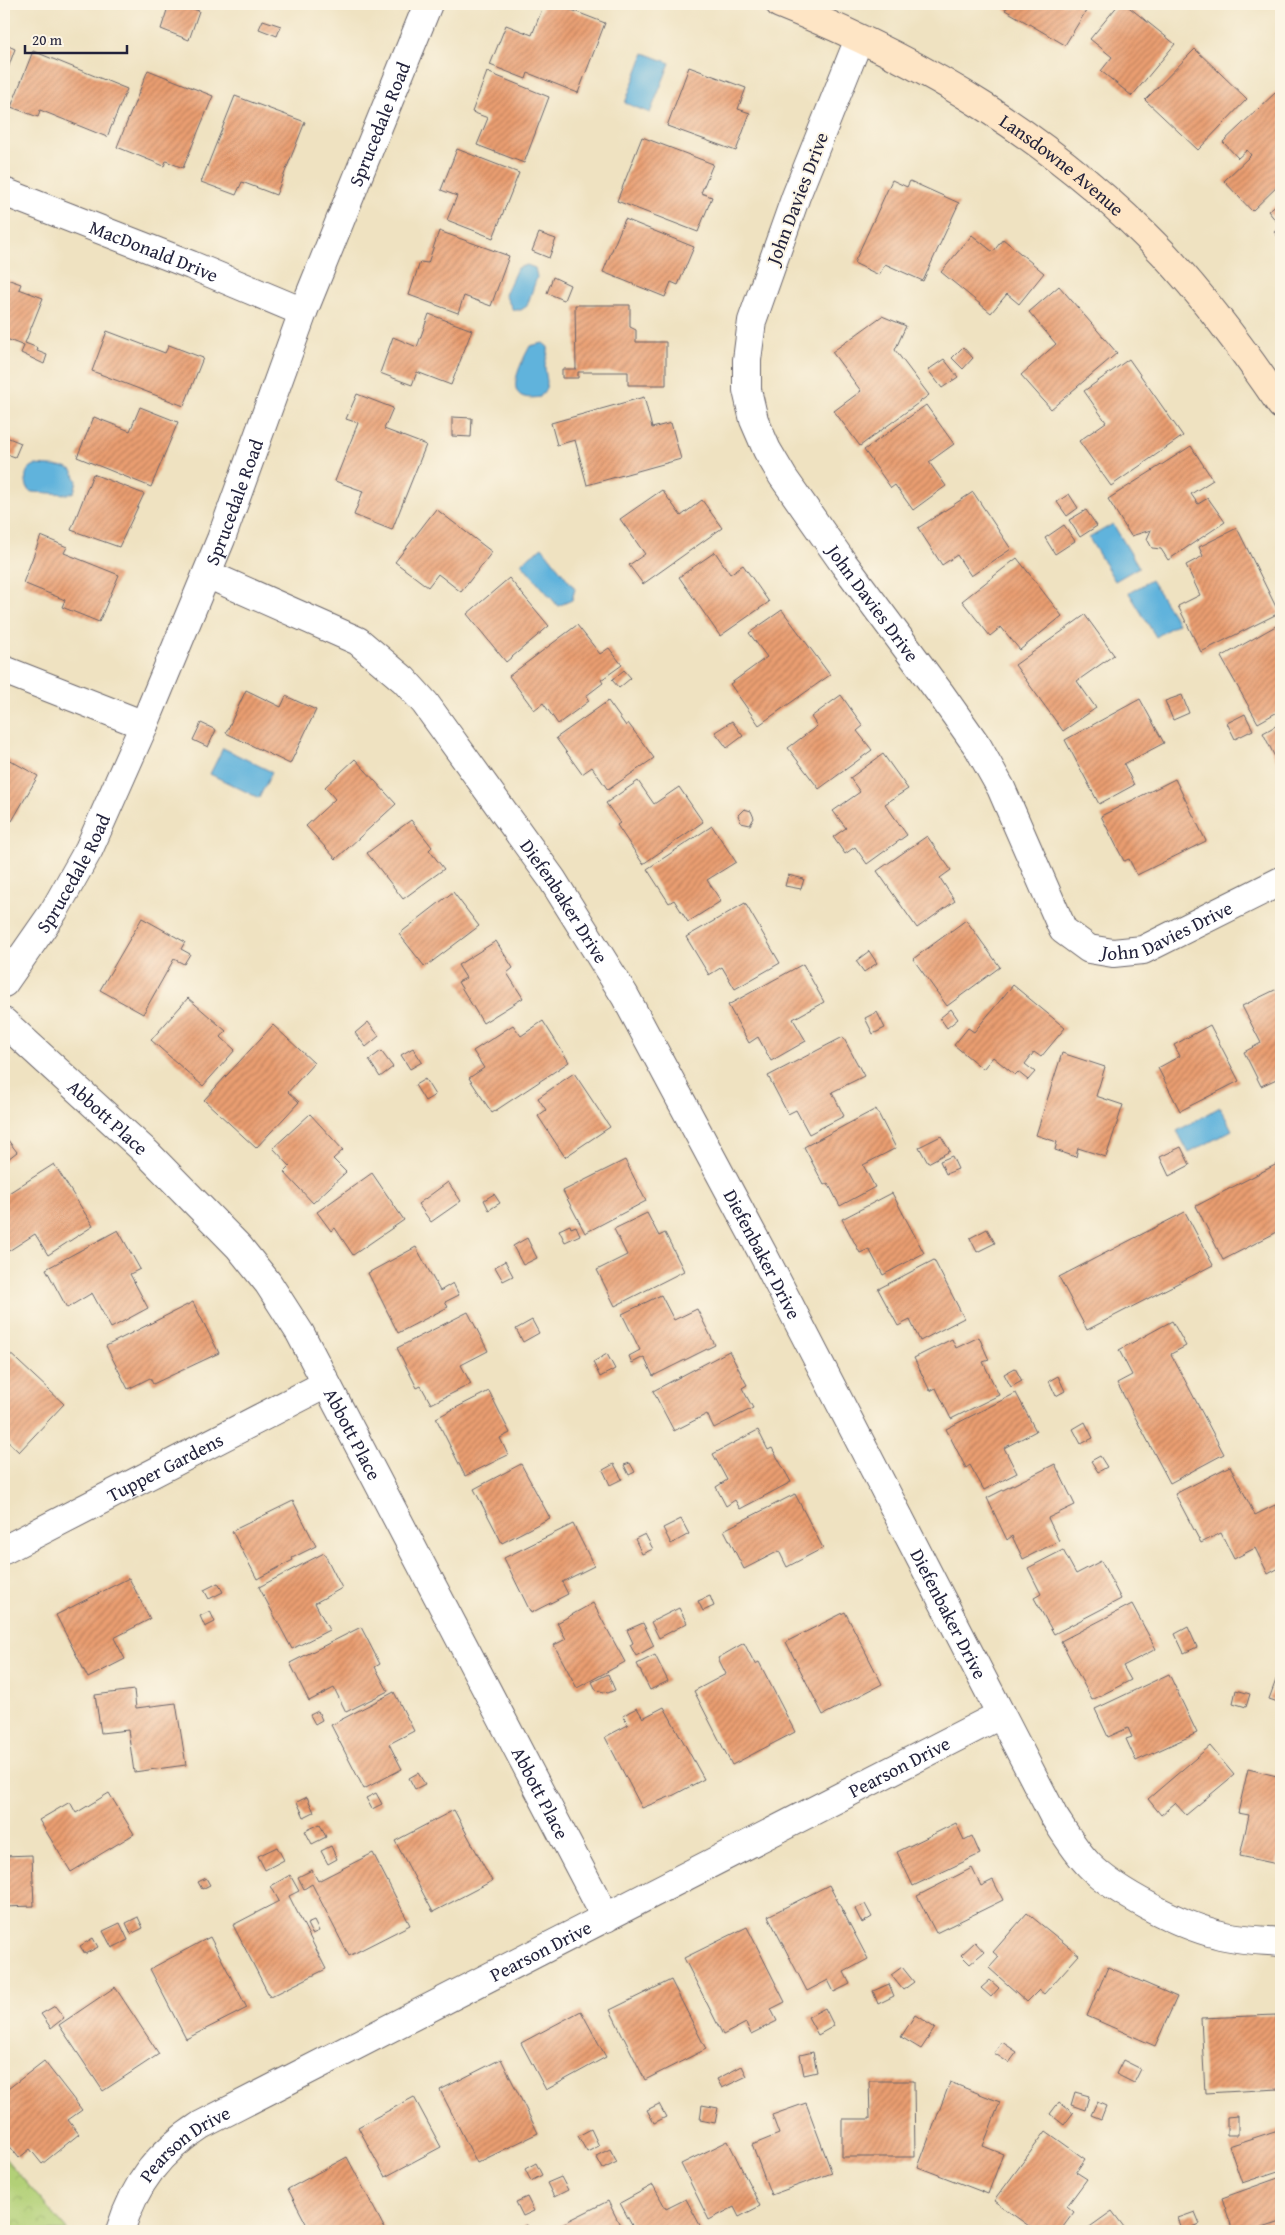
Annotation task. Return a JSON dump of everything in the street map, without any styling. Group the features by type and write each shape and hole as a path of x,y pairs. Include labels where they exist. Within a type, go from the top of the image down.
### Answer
{"main road":[{"name":"Lansdowne Avenue","path":"780,4 920,68 968,95 1006,120 1098,192 1164,255 1202,298 1237,340 1281,405"}],"street":[{"name":"Sprucedale Road","path":"4,983 54,911 89,849 144,725 207,574 303,312 428,4"},
{"name":"John Davies Drive","path":"859,39 796,196 752,321 747,360 747,390 754,420 767,450 783,478 844,564 978,747 1001,788 1021,831 1063,930 1089,949 1113,953 1143,950 1281,881"},
{"name":"MacDonald Drive","path":"4,192 191,265 303,312"},
{"name":"Diefenbaker Drive","path":"207,574 358,641 390,666 425,703 552,879 622,990 803,1330 1053,1815 1084,1858 1100,1874 1143,1902 1216,1934 1281,1942"},
{"path":"4,670 144,725"},
{"name":"Abbott Place","path":"4,1022 147,1153 239,1247 268,1283 300,1332 606,1918"},
{"name":"Tupper Gardens","path":"4,1550 326,1384"},
{"name":"Pearson Drive","path":"120,2231 131,2203 156,2162 176,2140 201,2125 1000,1714"}],"green space":[{"path":"4,2157 68,2231 4,2231"}],"water":[{"path":"644,53 670,63 650,113 625,103"},
{"path":"527,265 535,268 537,277 527,306 521,310 513,310 505,295 517,268"},
{"path":"543,343 548,347 545,367 547,385 540,397 527,398 520,395 516,389 518,372 530,346"},
{"path":"35,465 66,467 72,470 77,481 74,492 68,494 32,492 28,490 27,472 28,469"},
{"path":"1113,524 1139,567 1115,581 1089,538"},
{"path":"542,547 575,589 572,600 558,606 521,563"},
{"path":"1151,580 1178,623 1156,637 1129,593"},
{"path":"223,748 272,772 259,798 210,774"},
{"path":"1220,1107 1232,1130 1189,1153 1177,1131"}],"building":[{"path":"169,4 178,4 199,11 189,40 161,29"},
{"path":"544,4 556,4 605,23 578,93 528,73 526,79 490,65 506,25 532,35"},
{"path":"1009,4 1075,4 1086,11 1065,45 1005,10"},
{"path":"1119,4 1125,4 1175,44 1132,96 1101,71 1112,57 1090,39"},
{"path":"263,20 281,26 277,36 259,29"},
{"path":"4,44 15,49 4,79"},
{"path":"1195,49 1247,99 1198,150 1145,100"},
{"path":"33,51 127,89 107,137 40,110 38,117 11,107"},
{"path":"689,67 746,88 738,109 750,113 736,151 667,126"},
{"path":"148,70 213,96 183,168 166,161 164,166 117,147"},
{"path":"487,72 549,97 524,163 477,145 488,118 472,112"},
{"path":"1276,92 1281,97 1281,183 1252,211 1224,181 1251,155 1247,150 1238,158 1223,142"},
{"path":"235,96 305,122 276,195 242,182 236,195 201,182"},
{"path":"642,137 713,164 701,193 712,197 698,232 617,201"},
{"path":"457,149 519,173 493,238 447,220 457,196 441,190"},
{"path":"892,180 907,187 910,181 959,203 923,281 885,264 879,275 854,263"},
{"path":"1281,201 1281,227 1268,211"},
{"path":"625,219 694,247 678,285 671,282 665,297 603,272"},
{"path":"1281,227 1281,240 1274,232"},
{"path":"439,231 509,256 491,306 464,296 458,313 409,295 420,262 428,263"},
{"path":"539,233 556,239 549,258 532,251"},
{"path":"972,235 993,252 1003,239 1044,273 1019,304 1007,294 991,313 941,272"},
{"path":"553,277 570,285 564,300 547,293"},
{"path":"4,278 21,284 19,289 43,298 25,343 38,348 37,351 47,355 44,364 21,353 24,346 4,338"},
{"path":"1059,286 1117,353 1051,409 1021,375 1056,344 1029,312"},
{"path":"575,305 630,305 630,327 636,330 636,342 666,342 666,385 628,385 628,372 578,372 578,378 562,378 562,369 576,369"},
{"path":"429,314 472,330 451,385 417,372 412,385 380,373 393,337 417,347"},
{"path":"882,316 906,326 895,350 929,395 860,446 834,411 861,391 832,352"},
{"path":"107,331 165,353 169,345 203,358 184,406 92,371"},
{"path":"963,347 973,358 963,369 952,358"},
{"path":"944,359 958,377 942,388 928,370"},
{"path":"1129,359 1183,436 1111,486 1079,441 1106,422 1084,391"},
{"path":"357,394 393,408 384,429 426,445 392,530 354,515 363,491 335,481 358,423 346,419"},
{"path":"644,397 652,428 671,423 681,459 587,485 575,440 557,445 551,423"},
{"path":"926,405 954,444 929,462 946,486 913,510 895,485 891,488 864,450"},
{"path":"140,407 178,422 151,487 77,457 94,417 130,431"},
{"path":"452,417 472,418 471,437 452,436"},
{"path":"4,436 21,443 15,457 4,453"},
{"path":"1191,446 1213,480 1191,494 1198,504 1208,498 1225,522 1168,560 1161,549 1152,548 1147,539 1151,530 1131,536 1108,499"},
{"path":"93,474 144,494 119,547 71,530"},
{"path":"662,490 681,516 702,500 722,528 643,584 629,565 645,554 620,519"},
{"path":"973,492 1011,549 971,576 957,555 942,565 918,528"},
{"path":"1069,494 1078,508 1067,516 1057,502"},
{"path":"436,509 492,552 461,592 438,574 428,587 395,562"},
{"path":"1086,510 1097,526 1080,537 1069,520"},
{"path":"1064,525 1075,541 1055,554 1045,538"},
{"path":"1237,528 1279,613 1201,652 1178,606 1200,595 1186,565 1203,556 1199,547"},
{"path":"41,536 67,547 64,553 119,575 99,622 62,607 65,600 23,583"},
{"path":"715,552 730,574 743,565 769,602 720,636 679,577"},
{"path":"1017,558 1062,616 1020,650 1001,627 990,636 962,601"},
{"path":"509,578 549,626 506,662 467,614"},
{"path":"782,610 830,675 759,725 730,684 767,657 749,633"},
{"path":"1085,615 1114,655 1077,681 1096,708 1063,731 1015,665"},
{"path":"1281,623 1281,710 1258,723 1221,657"},
{"path":"577,625 600,654 609,648 622,665 601,680 603,683 586,696 589,701 558,724 543,703 534,710 509,676"},
{"path":"624,670 631,678 619,688 612,680"},
{"path":"246,690 281,707 286,696 316,710 290,764 226,733"},
{"path":"841,695 863,726 857,731 872,750 819,789 788,748 817,726 811,717"},
{"path":"1182,695 1189,713 1173,720 1165,701"},
{"path":"1140,699 1164,743 1124,764 1134,785 1099,804 1065,740"},
{"path":"608,701 626,726 628,723 654,758 608,790 592,767 582,774 556,738"},
{"path":"1245,714 1253,730 1235,739 1227,723"},
{"path":"732,721 743,736 727,748 715,732"},
{"path":"201,723 216,730 208,747 193,740"},
{"path":"1281,723 1281,769 1263,733"},
{"path":"883,754 908,789 885,804 907,835 867,864 855,847 845,854 833,837 846,828 833,811 860,792 850,778"},
{"path":"6,758 38,776 12,821 4,816 4,761"},
{"path":"355,759 396,804 336,859 306,826 335,799 325,787"},
{"path":"1175,779 1206,841 1137,875 1129,859 1124,861 1101,816"},
{"path":"638,781 654,804 679,787 703,822 643,864 617,825 620,823 606,803"},
{"path":"744,809 751,811 754,818 750,825 741,823 738,815"},
{"path":"411,820 432,847 429,850 444,869 403,899 367,853"},
{"path":"712,826 736,862 707,880 721,901 688,922 674,900 669,903 647,869"},
{"path":"927,836 951,870 940,878 955,901 917,928 877,871"},
{"path":"788,875 804,879 801,889 785,886"},
{"path":"453,892 479,926 425,967 399,934"},
{"path":"745,903 780,963 735,989 722,967 709,975 686,937"},
{"path":"142,918 185,942 181,949 190,954 184,964 174,959 143,1014 100,990"},
{"path":"966,920 1000,967 947,1006 913,959"},
{"path":"496,941 513,968 507,973 523,998 483,1023 458,982 466,978 458,965"},
{"path":"869,951 877,963 864,972 856,961"},
{"path":"803,964 824,1002 793,1019 806,1041 771,1061 758,1037 749,1043 728,1005"},
{"path":"1013,985 1065,1028 1041,1057 1034,1052 1025,1064 1035,1072 1028,1080 1018,1072 1015,1075 993,1057 983,1069 954,1045 968,1028 974,1032"},
{"path":"1281,987 1281,1077 1261,1086 1244,1052 1261,1043 1242,1006"},
{"path":"188,998 226,1031 221,1037 235,1050 203,1086 151,1040"},
{"path":"951,1009 958,1019 947,1028 940,1018"},
{"path":"877,1012 885,1028 873,1034 865,1018"},
{"path":"543,1021 569,1062 492,1113 469,1078 484,1068 473,1051 513,1025 521,1036"},
{"path":"368,1022 379,1036 366,1047 355,1033"},
{"path":"273,1025 314,1063 288,1092 299,1102 256,1148 204,1100"},
{"path":"1210,1025 1239,1081 1180,1111 1158,1068 1180,1056 1174,1045"},
{"path":"843,1037 864,1076 832,1092 844,1116 809,1134 796,1110 788,1114 768,1076"},
{"path":"413,1048 422,1062 410,1069 401,1055"},
{"path":"381,1051 393,1067 380,1077 369,1060"},
{"path":"1062,1053 1105,1067 1096,1096 1123,1105 1106,1157 1078,1148 1076,1157 1055,1150 1057,1142 1036,1135"},
{"path":"574,1073 610,1127 565,1157 538,1116 546,1110 538,1098"},
{"path":"425,1079 435,1095 425,1101 415,1085"},
{"path":"876,1109 896,1148 863,1165 875,1187 840,1206 828,1183 824,1185 804,1147"},
{"path":"310,1114 343,1150 333,1159 346,1172 313,1203 284,1172 290,1166 273,1148"},
{"path":"4,1135 17,1152 4,1162"},
{"path":"941,1136 950,1151 928,1163 919,1147"},
{"path":"1181,1147 1190,1165 1169,1176 1160,1157"},
{"path":"952,1156 958,1169 946,1174 940,1161"},
{"path":"625,1160 646,1201 585,1233 563,1191"},
{"path":"1281,1162 1281,1230 1223,1260 1196,1206"},
{"path":"54,1164 93,1226 48,1255 35,1234 4,1254 4,1196"},
{"path":"372,1173 404,1220 353,1255 335,1228 331,1231 317,1212"},
{"path":"448,1182 461,1201 431,1222 418,1204"},
{"path":"892,1193 924,1253 883,1275 869,1249 860,1253 842,1219"},
{"path":"494,1194 500,1203 489,1210 484,1200"},
{"path":"1185,1212 1213,1265 1087,1330 1059,1277"},
{"path":"647,1213 659,1236 665,1233 684,1271 615,1306 597,1270 627,1255 614,1229"},
{"path":"570,1225 571,1228 576,1226 580,1235 565,1242 559,1230"},
{"path":"987,1229 995,1243 977,1252 970,1238"},
{"path":"118,1230 140,1269 130,1274 148,1308 111,1328 92,1293 67,1308 46,1269"},
{"path":"527,1238 537,1258 523,1265 513,1246"},
{"path":"416,1247 440,1291 453,1283 459,1295 445,1302 448,1307 398,1333 368,1273"},
{"path":"934,1260 964,1318 920,1341 910,1320 898,1326 878,1289"},
{"path":"505,1261 513,1276 503,1281 495,1267"},
{"path":"661,1295 674,1320 697,1309 715,1345 653,1376 644,1357 632,1363 629,1356 640,1350 622,1314"},
{"path":"193,1302 219,1353 153,1384 150,1378 128,1389 106,1346"},
{"path":"468,1312 488,1351 461,1365 471,1384 431,1404 421,1386 417,1388 397,1348"},
{"path":"532,1320 539,1333 523,1342 516,1329"},
{"path":"1172,1321 1186,1346 1171,1354 1224,1454 1170,1483 1117,1383 1132,1375 1119,1350"},
{"path":"979,1337 989,1360 983,1362 999,1395 951,1419 936,1388 930,1391 914,1358 952,1339 956,1348"},
{"path":"4,1348 64,1404 19,1452 4,1438"},
{"path":"729,1351 747,1385 742,1388 753,1408 714,1428 707,1414 674,1431 653,1391"},
{"path":"607,1354 615,1369 600,1377 593,1362"},
{"path":"1015,1368 1022,1381 1011,1387 1004,1374"},
{"path":"1058,1376 1065,1391 1056,1396 1049,1381"},
{"path":"489,1391 510,1433 500,1438 508,1455 465,1476 436,1418"},
{"path":"1016,1393 1036,1431 1004,1448 1017,1473 984,1490 970,1465 966,1468 946,1429"},
{"path":"1085,1422 1093,1438 1081,1444 1073,1429"},
{"path":"758,1430 768,1450 772,1448 791,1482 740,1509 735,1500 726,1506 716,1487 727,1480 713,1454"},
{"path":"1100,1456 1107,1467 1098,1472 1091,1461"},
{"path":"630,1463 635,1472 629,1475 624,1465"},
{"path":"521,1464 550,1518 502,1543 474,1489"},
{"path":"614,1464 622,1479 610,1485 603,1470"},
{"path":"1055,1464 1075,1505 1048,1518 1059,1541 1023,1559 1012,1536 1007,1540 987,1498"},
{"path":"1230,1466 1255,1515 1275,1505 1281,1517 1281,1567 1268,1574 1255,1548 1234,1559 1221,1533 1201,1543 1175,1494"},
{"path":"795,1494 823,1548 787,1567 779,1551 744,1569 724,1530"},
{"path":"293,1501 316,1546 257,1579 232,1531"},
{"path":"681,1519 689,1534 671,1544 663,1528"},
{"path":"573,1524 594,1566 562,1582 568,1594 531,1613 504,1558"},
{"path":"645,1534 653,1549 642,1554 635,1539"},
{"path":"1063,1550 1076,1574 1101,1561 1121,1599 1054,1634 1034,1598 1041,1594 1028,1568"},
{"path":"324,1553 342,1588 315,1603 329,1630 292,1649 259,1587"},
{"path":"129,1578 150,1619 114,1638 125,1659 88,1678 56,1615"},
{"path":"218,1583 223,1592 209,1599 204,1590"},
{"path":"710,1596 714,1606 703,1611 698,1601"},
{"path":"593,1603 625,1662 577,1688 554,1645 566,1639 557,1623"},
{"path":"1132,1604 1156,1649 1123,1666 1131,1680 1092,1700 1061,1641"},
{"path":"679,1608 687,1623 659,1638 651,1622"},
{"path":"210,1611 215,1622 205,1627 200,1616"},
{"path":"845,1612 882,1684 823,1715 786,1642"},
{"path":"643,1623 654,1646 636,1656 630,1645 633,1643 627,1630"},
{"path":"361,1627 380,1664 375,1667 388,1691 346,1712 334,1688 309,1701 290,1663"},
{"path":"1188,1627 1197,1647 1184,1653 1175,1634"},
{"path":"744,1643 755,1664 759,1662 795,1732 732,1765 694,1691 726,1674 718,1658"},
{"path":"655,1655 668,1681 650,1690 637,1664"},
{"path":"1281,1659 1281,1703 1269,1699 1280,1669 1278,1669"},
{"path":"608,1674 615,1690 608,1693 596,1690 592,1682"},
{"path":"1169,1674 1197,1733 1136,1761 1126,1739 1132,1737 1128,1728 1108,1737 1095,1709"},
{"path":"134,1690 136,1708 176,1703 186,1765 134,1772 128,1730 101,1733 95,1695"},
{"path":"1236,1690 1250,1694 1246,1707 1233,1703"},
{"path":"394,1692 414,1731 389,1744 402,1769 364,1789 331,1725"},
{"path":"664,1707 704,1779 674,1795 642,1808 605,1737 628,1725 623,1716 629,1712 637,1708 643,1718"},
{"path":"318,1711 322,1720 315,1724 310,1715"},
{"path":"1210,1746 1234,1775 1186,1815 1175,1803 1161,1815 1148,1799"},
{"path":"1248,1769 1281,1777 1281,1844 1277,1864 1240,1856 1249,1815 1238,1813"},
{"path":"418,1773 425,1784 415,1789 409,1778"},
{"path":"109,1793 134,1834 71,1872 39,1820 70,1802 76,1813"},
{"path":"376,1793 382,1804 372,1809 366,1798"},
{"path":"307,1797 314,1812 304,1817 297,1802"},
{"path":"454,1810 492,1881 433,1912 395,1841"},
{"path":"956,1823 964,1840 972,1836 980,1854 913,1886 897,1852"},
{"path":"320,1824 326,1837 312,1844 305,1831"},
{"path":"331,1846 337,1859 328,1864 321,1851"},
{"path":"277,1847 284,1860 265,1870 258,1856"},
{"path":"373,1853 410,1925 349,1956 312,1884 304,1889 298,1877 312,1870 318,1881"},
{"path":"32,1855 34,1906 4,1907 4,1856"},
{"path":"972,1868 981,1886 993,1880 1003,1900 936,1933 917,1896"},
{"path":"290,1875 299,1891 289,1896 326,1969 270,1997 233,1925 279,1901 271,1886"},
{"path":"206,1878 210,1885 202,1889 198,1882"},
{"path":"829,1885 868,1959 844,1972 850,1984 834,1992 828,1980 807,1991 768,1916"},
{"path":"865,1904 872,1917 862,1923 855,1909"},
{"path":"1027,1913 1079,1955 1044,1994 1039,1990 1027,2002 989,1968 999,1957 993,1952"},
{"path":"138,1917 143,1928 131,1934 126,1923"},
{"path":"314,1921 319,1931 312,1934 307,1924"},
{"path":"120,1923 128,1940 112,1948 103,1931"},
{"path":"747,1927 785,2002 771,2009 777,2021 751,2034 746,2023 723,2035 684,1958"},
{"path":"210,1937 247,2008 186,2039 150,1969"},
{"path":"93,1938 98,1947 85,1954 80,1946"},
{"path":"975,1942 984,1952 970,1964 961,1955"},
{"path":"902,1967 914,1982 903,1990 891,1975"},
{"path":"1108,1967 1177,1997 1155,2046 1087,2016"},
{"path":"671,1980 706,2049 645,2080 610,2010"},
{"path":"990,1980 999,1988 991,1997 981,1988"},
{"path":"889,1984 894,1996 878,2004 873,1991"},
{"path":"115,1987 159,2054 103,2091 59,2025"},
{"path":"55,2006 64,2018 51,2028 41,2014"},
{"path":"825,2008 834,2026 818,2035 808,2017"},
{"path":"581,2011 606,2057 546,2090 521,2043"},
{"path":"915,2015 935,2028 921,2049 901,2037"},
{"path":"1276,2015 1279,2089 1205,2093 1201,2018"},
{"path":"1002,2042 1017,2052 1009,2063 994,2053"},
{"path":"813,2052 817,2072 804,2075 800,2055"},
{"path":"501,2059 538,2133 477,2163 440,2090"},
{"path":"1123,2060 1141,2069 1134,2083 1116,2074"},
{"path":"44,2061 82,2110 68,2120 79,2134 42,2164 30,2149 19,2158 4,2139 4,2092"},
{"path":"742,2066 747,2076 722,2088 717,2079"},
{"path":"869,2081 914,2081 915,2157 842,2157 842,2119 870,2119"},
{"path":"950,2082 1000,2102 983,2146 1003,2154 988,2194 918,2167"},
{"path":"1075,2092 1089,2096 1085,2110 1071,2105"},
{"path":"414,2097 441,2147 385,2177 358,2127"},
{"path":"1059,2102 1073,2113 1064,2125 1050,2114"},
{"path":"1097,2102 1106,2106 1101,2119 1091,2115"},
{"path":"806,2103 832,2173 771,2195 752,2145 779,2134 772,2115"},
{"path":"659,2104 666,2117 654,2123 647,2110"},
{"path":"702,2105 718,2108 715,2123 700,2120"},
{"path":"1238,2116 1238,2135 1227,2135 1227,2117"},
{"path":"591,2129 599,2146 587,2152 578,2136"},
{"path":"1281,2129 1281,2170 1242,2183 1229,2146"},
{"path":"1046,2131 1085,2159 1076,2172 1087,2179 1067,2206 1074,2212 1060,2231 1036,2231 994,2201"},
{"path":"728,2141 760,2206 739,2217 734,2207 709,2220 681,2164"},
{"path":"610,2149 617,2162 603,2169 596,2156"},
{"path":"347,2157 385,2229 381,2231 310,2231 288,2189"},
{"path":"536,2163 542,2175 531,2181 525,2169"},
{"path":"561,2177 568,2190 554,2197 547,2183"},
{"path":"1281,2177 1281,2222 1253,2231 1233,2231 1222,2198"},
{"path":"653,2185 666,2209 686,2199 703,2231 635,2231 620,2203"},
{"path":"527,2197 534,2211 523,2216 516,2202"},
{"path":"608,2201 623,2231 563,2231 560,2225"},
{"path":"1112,2211 1127,2231 1084,2231"},
{"path":"1195,2212 1200,2224 1183,2231 1178,2218"},
{"path":"526,2225 530,2231 515,2231"}]}
